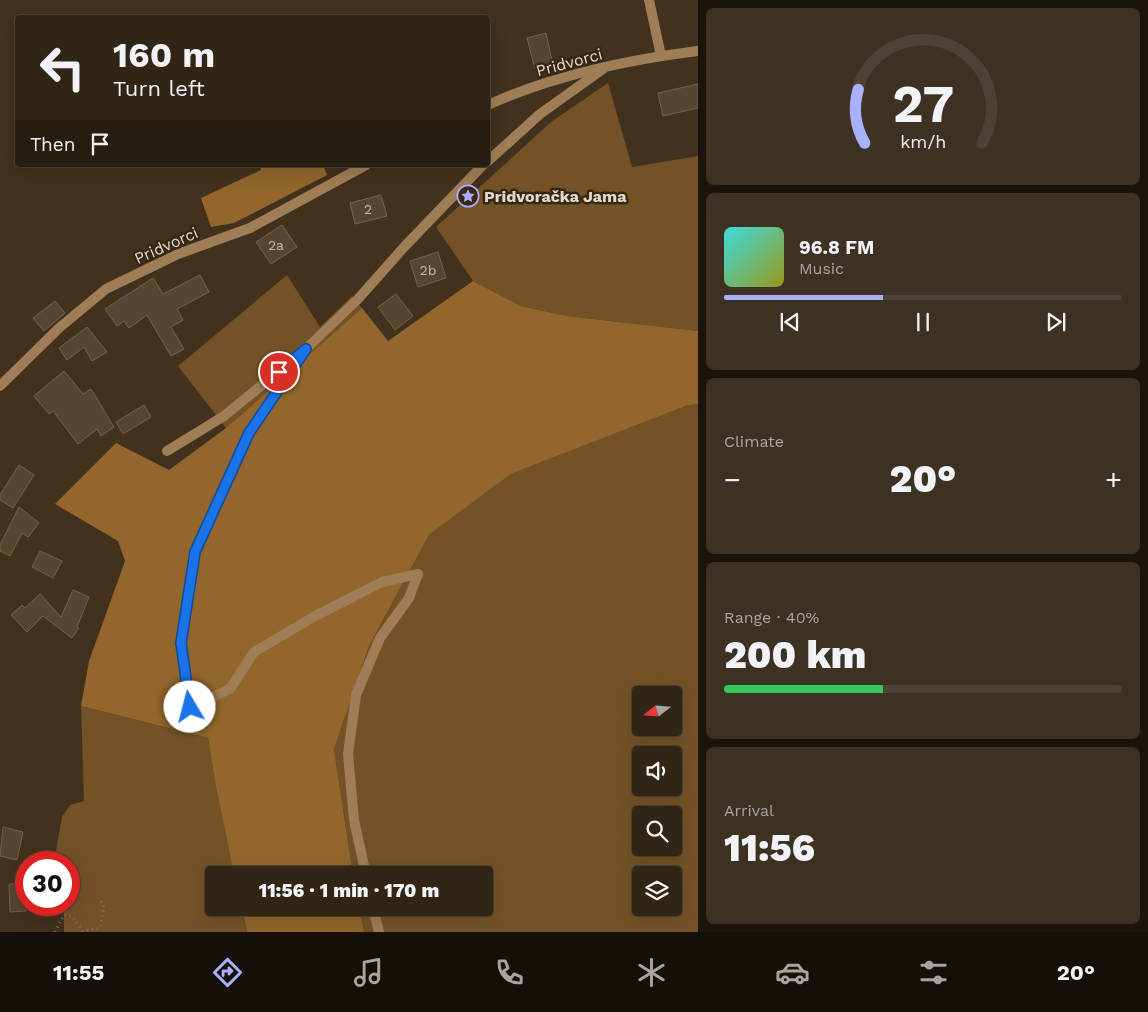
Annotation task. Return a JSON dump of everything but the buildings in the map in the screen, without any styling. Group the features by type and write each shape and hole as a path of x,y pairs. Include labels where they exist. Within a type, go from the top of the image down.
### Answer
{"street":[{"path":"649,0 661,56"},
{"name":"Pridvorci","path":"490,104 536,85 606,67 698,51"},
{"path":"490,159 540,114 606,67"},
{"name":"Pridvorci","path":"0,386 59,328 106,289 178,254 250,228 362,167"},
{"path":"167,451 224,416 306,349 358,299 405,246 481,167"},
{"path":"306,349 249,433 195,552 181,643 190,707 230,689 254,652 382,582 418,574 409,598 380,638 356,695 348,754 354,820 364,866"},
{"path":"376,916 379,932"}],"path":[{"path":"55,932 64,915 72,916 83,931 100,928 104,907 100,899"}],"shaded area":[{"path":"608,83 632,167 698,156 698,331 567,316 521,306 473,281 436,227 551,122"},
{"path":"260,167 324,167 327,175 234,223 211,227 201,198 261,170"},
{"path":"287,275 320,327 352,296 362,308 226,428 178,366"},
{"path":"473,281 521,306 567,316 698,331 698,404 686,406 511,474 429,535 369,646 334,749 352,866 232,866 208,738 81,706 89,661 125,561 118,541 55,504 116,443 169,470 226,428 362,308 388,341"},
{"path":"698,404 698,932 364,932 361,916 493,916 493,866 352,866 334,749 369,646 429,535 511,474 686,406"},
{"path":"81,706 208,738 232,866 205,866 205,916 244,916 247,932 64,932 64,916 80,916 80,851 56,851 62,817 70,805 84,801"},
{"path":"244,916 361,916 364,932 247,932"}],"place":[{"name":"Pridvoračka Jama","path":"468,196"}],"route":[{"path":"190,707 181,643 195,552 249,433 306,349 279,372"}]}
